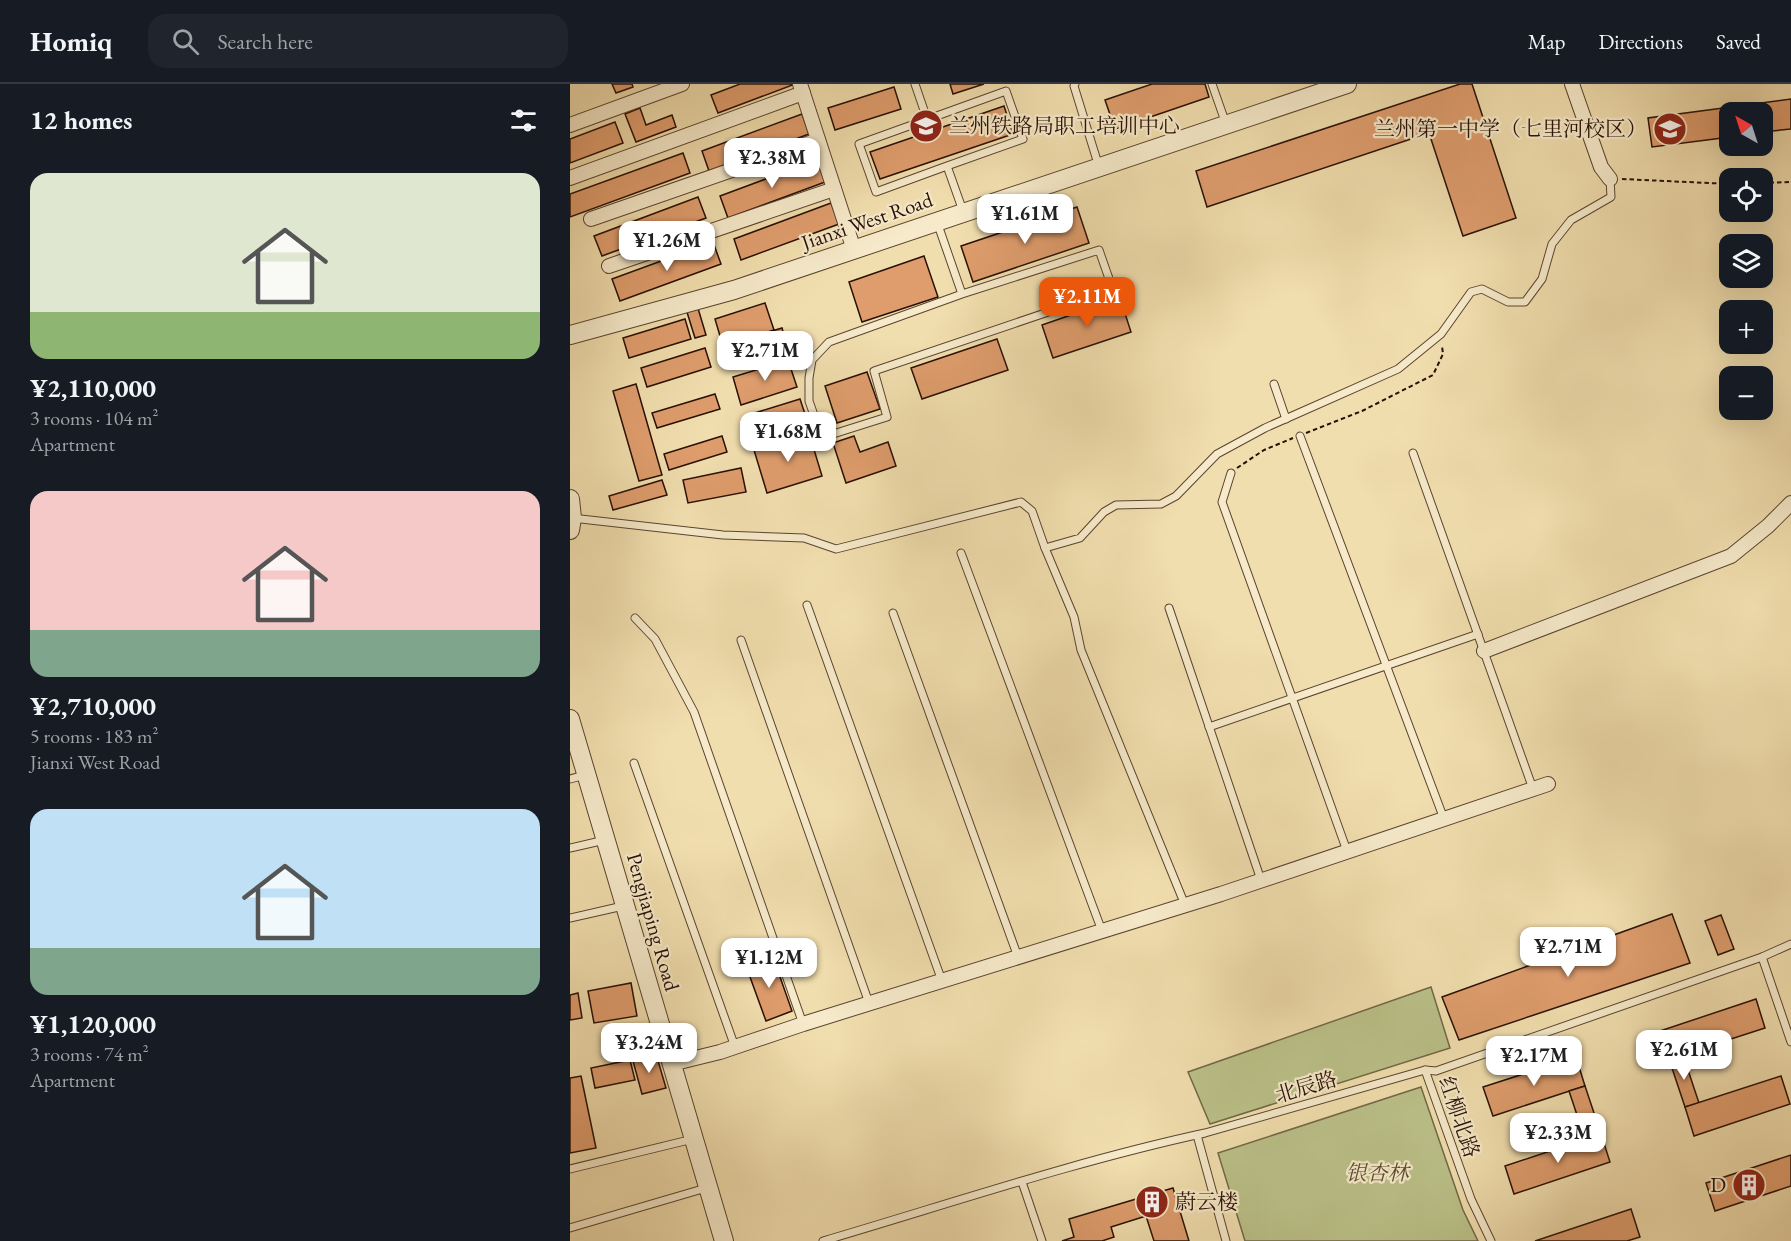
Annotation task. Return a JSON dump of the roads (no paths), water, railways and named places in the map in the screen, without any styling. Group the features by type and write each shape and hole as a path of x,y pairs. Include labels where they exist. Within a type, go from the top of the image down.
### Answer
{"street":[{"path":"570,125 682,84"},
{"name":"Jianxi West Road","path":"570,335 734,290 1347,84"},
{"path":"1572,84 1601,167 1610,179"},
{"path":"570,178 801,89 854,250"},
{"path":"591,219 818,140"},
{"path":"609,266 834,189"},
{"path":"570,499 571,524"},
{"path":"1484,651 1731,556 1768,526 1791,503"},
{"name":"Pengjiaping Road","path":"570,721 578,777 605,840 724,1241"},
{"path":"671,1065 735,1047 1185,905 1548,784"}],"lane":[{"path":"915,84 927,119"},
{"path":"1076,84 1074,86 1100,167"},
{"path":"1212,84 1226,125"},
{"path":"1006,91 1023,139 947,166 876,192 859,144 1006,91"},
{"path":"947,166 963,213"},
{"path":"1045,548 1080,538 1104,512 1116,505 1161,504 1176,496 1217,454 1286,419 1398,369 1441,334 1470,292 1482,290 1508,302 1525,302 1542,279 1552,244 1571,220 1611,197 1610,179"},
{"path":"937,222 962,294"},
{"path":"1100,250 1113,290 874,371 887,417 830,435 822,430 809,401 808,378 812,360 829,342 962,294 1100,250"},
{"path":"1274,384 1286,419"},
{"path":"1300,436 1444,819"},
{"path":"1413,453 1533,789"},
{"path":"1231,473 1222,502 1347,851"},
{"path":"571,524 723,535 804,538 836,549 1021,502 1032,511 1074,617 1081,650 1185,905"},
{"path":"961,553 1102,931"},
{"path":"807,605 942,981"},
{"path":"1169,608 1261,880"},
{"path":"893,613 1018,957"},
{"path":"635,618 655,639 694,712 803,1024"},
{"path":"1209,727 1478,634"},
{"path":"741,640 869,1003"},
{"path":"634,763 735,1047"},
{"path":"570,848 605,840"},
{"path":"570,918 624,906"},
{"name":"北辰路","path":"823,1241 1022,1182 1425,1070 1436,1071 1762,957 1791,944"},
{"path":"1762,957 1791,1042"},
{"name":"红柳北路","path":"1425,1070 1471,1198 1491,1241"},
{"path":"1197,1135 1226,1241"},
{"path":"570,1169 693,1139"},
{"path":"1022,1182 1042,1241"},
{"path":"570,1228 708,1188"}],"place":[{"name":"兰州铁路局职工培训中心","path":"926,126"},
{"name":"兰州第一中学（七里河校区）","path":"1670,129"},
{"name":"D","path":"1749,1185"},
{"name":"蔚云楼","path":"1152,1202"}],"park label":[{"name":"银杏林","path":"1377,1173"}]}
